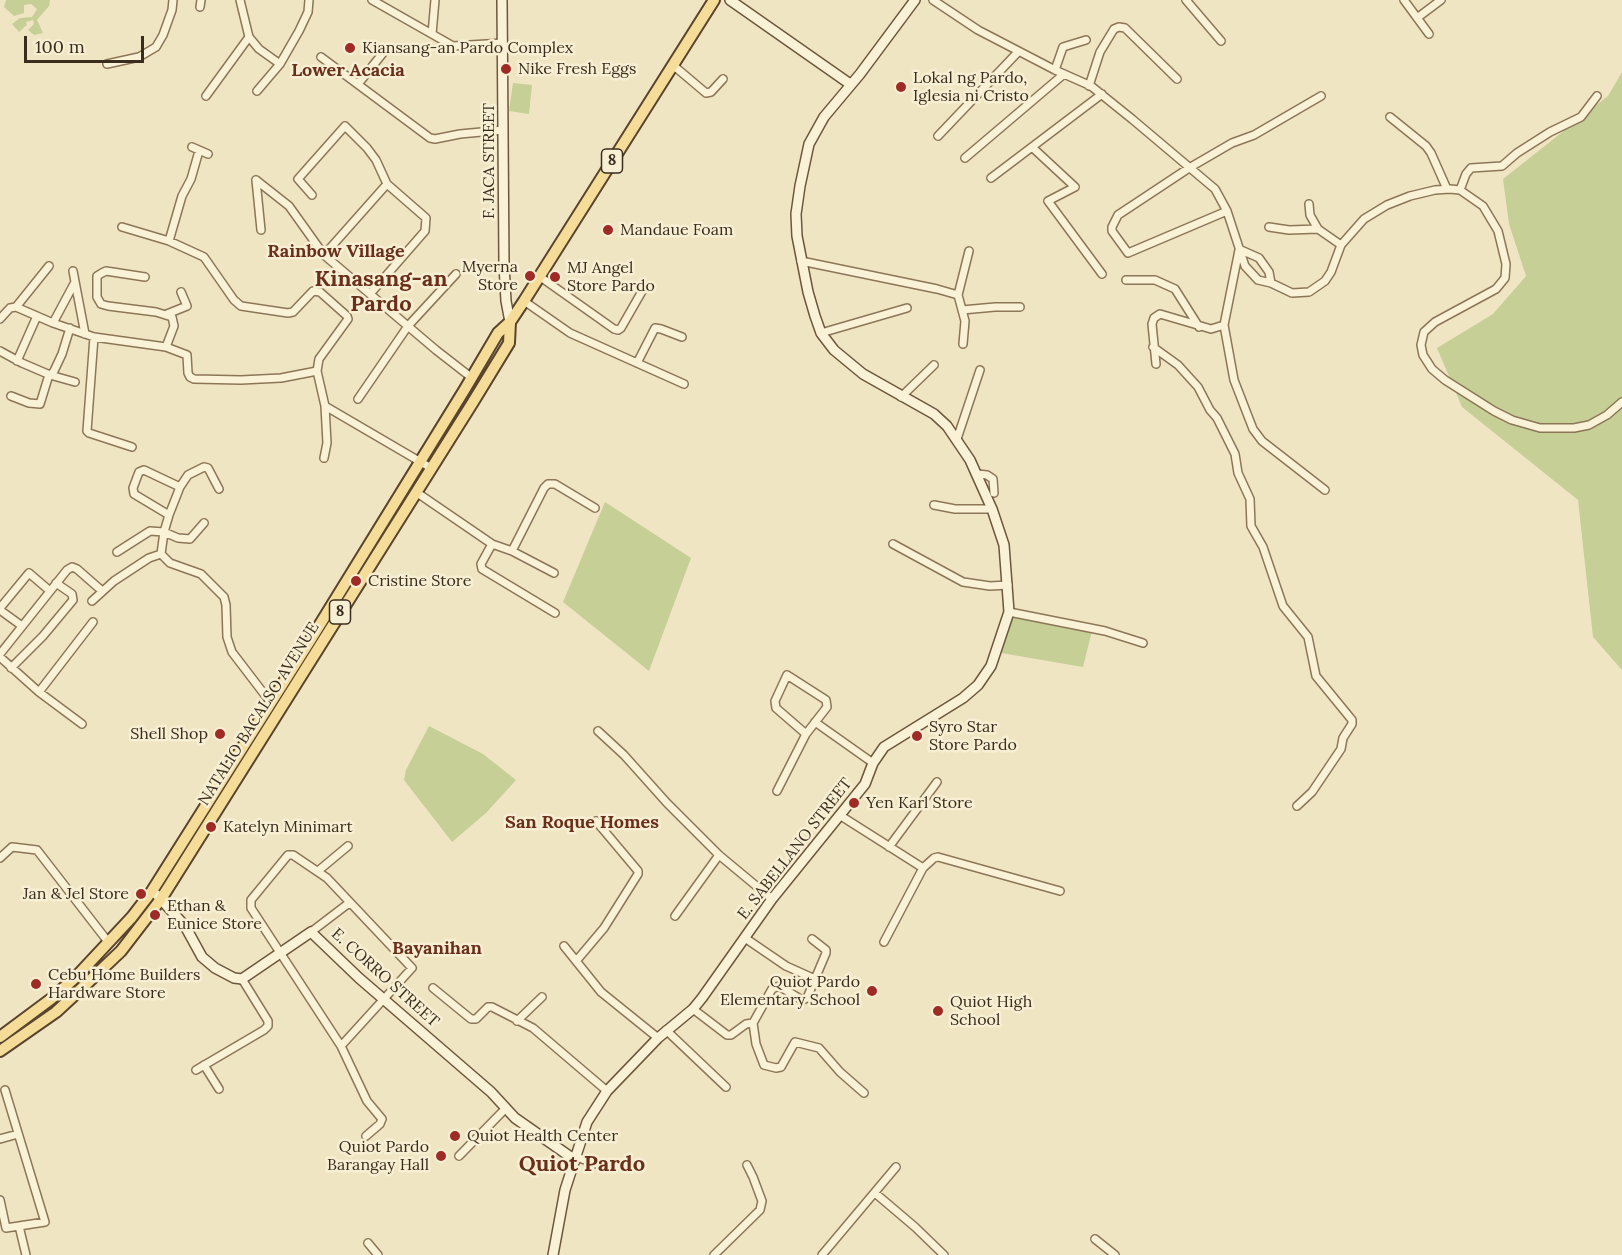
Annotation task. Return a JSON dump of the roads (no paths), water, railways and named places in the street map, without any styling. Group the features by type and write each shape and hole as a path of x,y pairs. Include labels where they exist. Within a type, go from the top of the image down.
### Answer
{"main road":[{"name":"NATALIO BACALSO AVENUE","path":"0,1037 51,999 109,943 152,891 271,703 498,333 510,322 524,301 714,0"},
{"name":"NATALIO BACALSO AVENUE","path":"0,1051 56,1012 82,988 121,951 161,899 509,343 510,322"}],"street":[{"path":"107,64 139,57 156,47 166,27 173,0"},
{"path":"240,0 249,37 259,49 280,64"},
{"path":"257,91 280,64 304,22 309,0"},
{"path":"372,0 453,46 503,43"},
{"path":"432,34 435,0"},
{"name":"F. JACA STREET","path":"502,0 504,265 510,322"},
{"path":"730,0 850,84"},
{"name":"E. SABELLANO STREET","path":"553,1255 565,1190 587,1122 607,1091 666,1030 693,1009 772,899 865,784 873,763 884,747 963,698 978,685 991,666 1009,612 1004,545 977,474 957,439 934,414 854,368 834,350 821,333 808,292 797,236 796,214 806,153 824,117 915,0"},
{"path":"933,0 978,30 1102,94 1215,189 1227,211 1245,266 1258,280 1271,283 1292,293 1310,292 1325,281 1331,272 1341,245 1364,219 1387,205 1410,196 1447,189 1460,190 1483,206 1498,231 1506,264 1504,278 1496,289 1434,322 1424,332 1421,345 1423,355 1432,369 1445,380 1494,411 1512,420 1540,428 1574,428 1589,425 1622,402"},
{"path":"1186,0 1221,41"},
{"path":"1404,0 1429,34"},
{"path":"1417,18 1442,0"},
{"path":"1089,86 1100,52 1114,29 1119,27 1125,28 1177,79"},
{"path":"206,96 249,37"},
{"path":"1055,70 1063,47 1086,40"},
{"path":"938,136 1018,52"},
{"path":"358,84 383,53"},
{"path":"321,57 430,138 503,130"},
{"path":"674,66 706,93 711,92 723,80"},
{"path":"964,158 1064,74"},
{"path":"991,178 1102,94"},
{"path":"1227,211 1128,253 1112,231 1113,222 1118,215 1189,168 1232,143 1254,135 1321,96"},
{"path":"1460,190 1471,168 1502,166 1517,153 1550,132 1581,117 1597,96"},
{"path":"1390,117 1426,146 1436,161 1447,189"},
{"path":"312,195 298,179 345,126 376,160 387,184 426,218 425,231 370,294"},
{"path":"1033,148 1075,187 1048,201 1102,274"},
{"path":"169,241 182,196 191,179 195,149 208,154"},
{"path":"261,230 256,180 289,206 324,255 472,378"},
{"path":"324,255 387,184"},
{"path":"1309,204 1310,215 1318,229 1341,245"},
{"path":"122,227 169,241 204,256 234,300 241,306 293,312 313,291 320,292 347,316 348,320 319,359 317,371 325,406 327,444 324,458"},
{"path":"1269,227 1289,230 1318,229"},
{"path":"1240,249 1259,258 1269,272 1271,283"},
{"path":"1240,249 1224,325 1233,380 1253,429 1262,441 1325,490"},
{"path":"963,344 965,321 958,295 969,251"},
{"path":"801,261 958,295"},
{"path":"16,307 49,266"},
{"path":"145,277 106,271 97,276 97,297 101,303 108,306 167,314 172,317 174,326 166,346"},
{"path":"73,272 85,334"},
{"path":"358,399 408,326 456,274"},
{"path":"539,276 618,330 645,286"},
{"path":"1126,280 1155,280 1175,289 1199,327"},
{"path":"53,323 75,282"},
{"path":"167,314 187,306 182,292"},
{"path":"524,301 570,333 684,384"},
{"path":"0,318 10,308 16,307 94,337 166,346 187,355 188,373 194,379 281,378 317,371"},
{"path":"963,310 1020,307"},
{"path":"821,333 907,308"},
{"path":"1156,364 1152,324 1154,318 1160,314 1199,327 1211,329 1224,325"},
{"path":"17,361 37,316"},
{"path":"11,396 40,404 50,375 58,365 70,328"},
{"path":"637,363 655,328 661,328 682,338"},
{"path":"94,337 87,431 132,447"},
{"path":"1153,347 1178,365 1198,387 1235,453 1238,473 1250,499 1251,526 1263,547 1283,605 1308,637 1316,676 1352,720 1343,738 1341,749 1312,792 1297,806"},
{"path":"0,351 50,375 75,382"},
{"path":"901,397 934,365"},
{"path":"957,439 980,370"},
{"path":"325,406 431,468"},
{"path":"161,554 169,515 180,487 188,475 204,467 208,468 219,489"},
{"path":"169,515 134,494 132,488 139,472 144,470 180,487"},
{"path":"977,474 987,475 993,479 994,493"},
{"path":"512,551 548,484 555,484 595,508"},
{"path":"416,492 492,544 512,551 554,573"},
{"path":"934,505 955,509 992,509"},
{"path":"117,552 150,531 190,539 204,523"},
{"path":"492,544 481,564 482,569 555,613"},
{"path":"893,544 963,582 990,586 1008,585"},
{"path":"161,554 170,562 201,574 224,597 227,615 226,637 232,652 271,703"},
{"path":"92,601 101,590 149,558 161,554"},
{"path":"82,724 10,668 0,655 56,583 72,567 77,568 101,590"},
{"path":"21,626 0,609 29,573 50,591"},
{"path":"10,668 43,636 73,600 72,594 56,583"},
{"path":"1009,612 1105,631 1143,643"},
{"path":"39,692 93,622"},
{"path":"777,791 806,734 827,707 826,700 788,675 775,700 776,708 806,734"},
{"path":"815,722 873,763"},
{"path":"598,731 624,754 667,803 718,855 772,899"},
{"path":"890,847 937,782"},
{"path":"841,816 923,868"},
{"path":"577,960 604,927 638,873 596,821"},
{"path":"318,872 348,846"},
{"path":"0,858 12,847 37,850 109,943"},
{"path":"340,1046 412,968 318,872 292,855 288,855 251,900 251,908 340,1046 367,1101 382,1119 380,1124 366,1136"},
{"path":"675,916 718,855"},
{"path":"884,942 923,868 934,858 938,857 1060,891"},
{"path":"152,891 184,926 202,957 215,968 234,978 242,979 268,1021 268,1026 264,1030 196,1070"},
{"path":"311,932 349,903"},
{"name":"E. CORRO STREET","path":"242,979 311,932 359,978 491,1092 515,1118 575,1159"},
{"path":"745,938 786,966 815,979"},
{"path":"813,939 826,950 826,953 805,1000 779,986 772,989 753,1023 756,1044 766,1066 781,1066 792,1043 797,1041 819,1048 840,1072 864,1093"},
{"path":"564,946 601,992 658,1038"},
{"path":"433,988 471,1019 476,1019 488,1007 532,1028 607,1091"},
{"path":"518,1021 542,997"},
{"path":"693,1009 727,1035 731,1035 746,1024 753,1023"},
{"path":"666,1030 726,1086"},
{"path":"204,1065 219,1089"},
{"path":"0,1200 6,1228 45,1222 4,1090"},
{"path":"459,1156 506,1108"},
{"path":"0,1139 18,1134"},
{"path":"575,1159 597,1164"},
{"path":"714,1255 760,1210 762,1201 747,1165"},
{"path":"822,1255 896,1167"},
{"path":"875,1193 944,1255"},
{"path":"19,1226 26,1255"},
{"path":"1095,1239 1115,1255"},
{"path":"368,1243 378,1255"}],"place":[{"name":"Kiansang-an Pardo Complex","path":"350,48"},
{"name":"Nike Fresh Eggs","path":"506,69"},
{"name":"Lokal ng Pardo, Iglesia ni Cristo","path":"901,87"},
{"name":"Mandaue Foam","path":"608,230"},
{"name":"Myerna Store","path":"530,276"},
{"name":"MJ Angel Store Pardo","path":"555,277"},
{"name":"Cristine Store","path":"356,581"},
{"name":"Shell Shop","path":"220,734"},
{"name":"Syro Star Store Pardo","path":"917,736"},
{"name":"Yen Karl Store","path":"854,803"},
{"name":"Katelyn Minimart","path":"211,827"},
{"name":"Jan & Jel Store","path":"141,894"},
{"name":"Ethan & Eunice Store","path":"155,915"},
{"name":"Cebu Home Builders Hardware Store","path":"36,984"},
{"name":"Quiot Pardo Elementary School","path":"872,991"},
{"name":"Quiot High School","path":"938,1011"},
{"name":"Quiot Health Center","path":"455,1136"},
{"name":"Quiot Pardo Barangay Hall","path":"441,1156"}],"district":[{"name":"Lower Acacia","path":"348,71"},
{"name":"Rainbow Village","path":"336,252"},
{"name":"Kinasang-an Pardo","path":"381,292"},
{"name":"San Roque Homes","path":"582,823"},
{"name":"Bayanihan","path":"437,949"},
{"name":"Quiot Pardo","path":"582,1165"}]}
